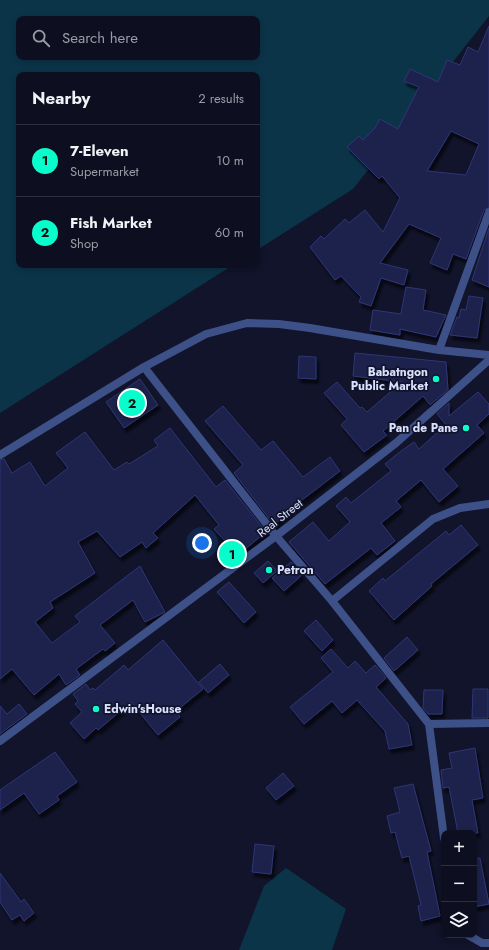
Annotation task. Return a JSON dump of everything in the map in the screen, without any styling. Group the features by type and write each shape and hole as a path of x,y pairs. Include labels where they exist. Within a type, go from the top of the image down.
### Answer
{"street":[{"path":"439,350 489,212"},
{"path":"0,455 144,367 206,334 247,323 279,324 310,328 439,350 489,355"},
{"name":"Real Street","path":"0,741 276,536 396,443 489,360"},
{"path":"144,367 276,536 332,601 429,724 443,830"},
{"path":"332,601 433,518 460,508 489,504"},
{"path":"429,724 489,723"},
{"path":"473,938 482,943 489,942"}],"water":[{"path":"0,0 489,0 489,16 353,189 260,248 260,72 16,72 16,268 228,268 0,413"},
{"path":"286,868 346,909 332,950 239,950 264,886"}],"building":[{"path":"489,26 489,207 484,210 466,259 453,254 447,270 430,263 441,238 409,224 380,263 408,270 404,285 381,278 371,306 359,302 361,297 341,276 335,280 310,247 321,236 324,239 345,219 349,223 365,210 383,232 400,198 382,176 379,179 347,147 359,136 363,140 375,128 380,119 398,129 419,87 404,81 410,69 438,82 447,60 460,65 468,47 478,52","holes":["451,131 479,144 466,175 427,171"]},
{"path":"489,228 489,287 472,280"},
{"path":"406,287 426,290 423,310 446,315 436,337 400,329 400,335 370,330 373,310 401,314"},
{"path":"469,296 483,298 477,338 450,335 457,317 459,318 461,309 466,310"},
{"path":"355,353 446,362 448,390 430,405 423,396 383,431 387,435 364,452 341,425 347,419 324,393 337,382 360,408 362,407 367,412 402,382 353,376"},
{"path":"299,356 316,357 316,379 298,378"},
{"path":"140,379 158,405 124,428 106,402"},
{"path":"478,392 489,404 489,414 477,425 484,433 443,469 458,486 439,502 421,480 396,501 401,507 381,523 395,541 377,555 371,548 325,584 289,542 313,522 329,541 350,522 336,506 346,497 351,503 391,471 385,464 414,442 419,449 446,425 437,414 449,403 449,416"},
{"path":"223,406 261,450 273,441 303,477 330,457 340,471 298,503 274,525 234,473 243,465 205,421"},
{"path":"170,428 216,487 225,480 266,532 238,555 214,529 219,525 195,495 153,533 158,538 146,548 142,542 120,557 97,531 78,542 95,573 50,602 53,608 35,622 52,643 80,622 75,616 140,566 165,612 145,622 133,600 100,625 115,643 105,651 103,649 76,669 80,675 66,685 59,674 34,695 12,669 0,679 0,460 4,459 12,473 30,462 45,486 68,468 56,453 85,432 114,470 127,462 129,464 158,446 154,440"},
{"path":"461,525 478,545 431,584 432,586 394,620 369,591 383,578 385,581 446,531 449,535"},
{"path":"268,561 277,571 263,583 254,573"},
{"path":"291,562 302,575 284,591 272,578"},
{"path":"229,582 256,612 244,623 217,592"},
{"path":"316,620 333,640 322,651 304,631"},
{"path":"407,637 418,650 394,671 384,658"},
{"path":"163,640 203,689 176,711 180,717 158,735 131,702 98,730 96,728 84,739 70,723 82,712 75,704 78,701 73,694 86,684 90,690 93,688 95,690 124,665 128,670"},
{"path":"331,649 348,668 355,661 366,673 375,665 386,678 376,687 408,724 412,745 389,749 385,731 357,700 342,713 332,701 304,724 290,707 333,672 321,658"},
{"path":"220,664 229,675 208,693 199,682"},
{"path":"473,689 488,689 488,718 472,718"},
{"path":"424,690 443,690 442,714 428,714 423,708"},
{"path":"19,704 27,714 0,734 0,706 7,714"},
{"path":"475,748 483,798 472,800 478,833 477,830 457,830 449,787 443,788 441,770 452,768 449,753"},
{"path":"55,752 77,782 57,796 59,800 39,814 24,793 0,810 0,790"},
{"path":"283,773 294,786 276,800 266,788"},
{"path":"413,784 431,851 427,852 440,916 421,921 418,906 421,905 409,856 402,858 395,832 391,833 387,816 400,812 394,788"},
{"path":"255,844 274,846 271,874 252,872"},
{"path":"477,858 480,858 489,904 477,906 477,866"},
{"path":"0,873 21,902 24,899 34,913 24,921 20,915 12,920 0,902"}],"place":[{"name":"Babatngon Public Market","path":"436,379"},
{"name":"Fish Market","path":"132,403"},
{"name":"Pan de Pane","path":"466,428"},
{"name":"7-Eleven","path":"232,554"},
{"name":"Petron","path":"269,570"},
{"name":"Edwin'sHouse","path":"96,709"}]}
